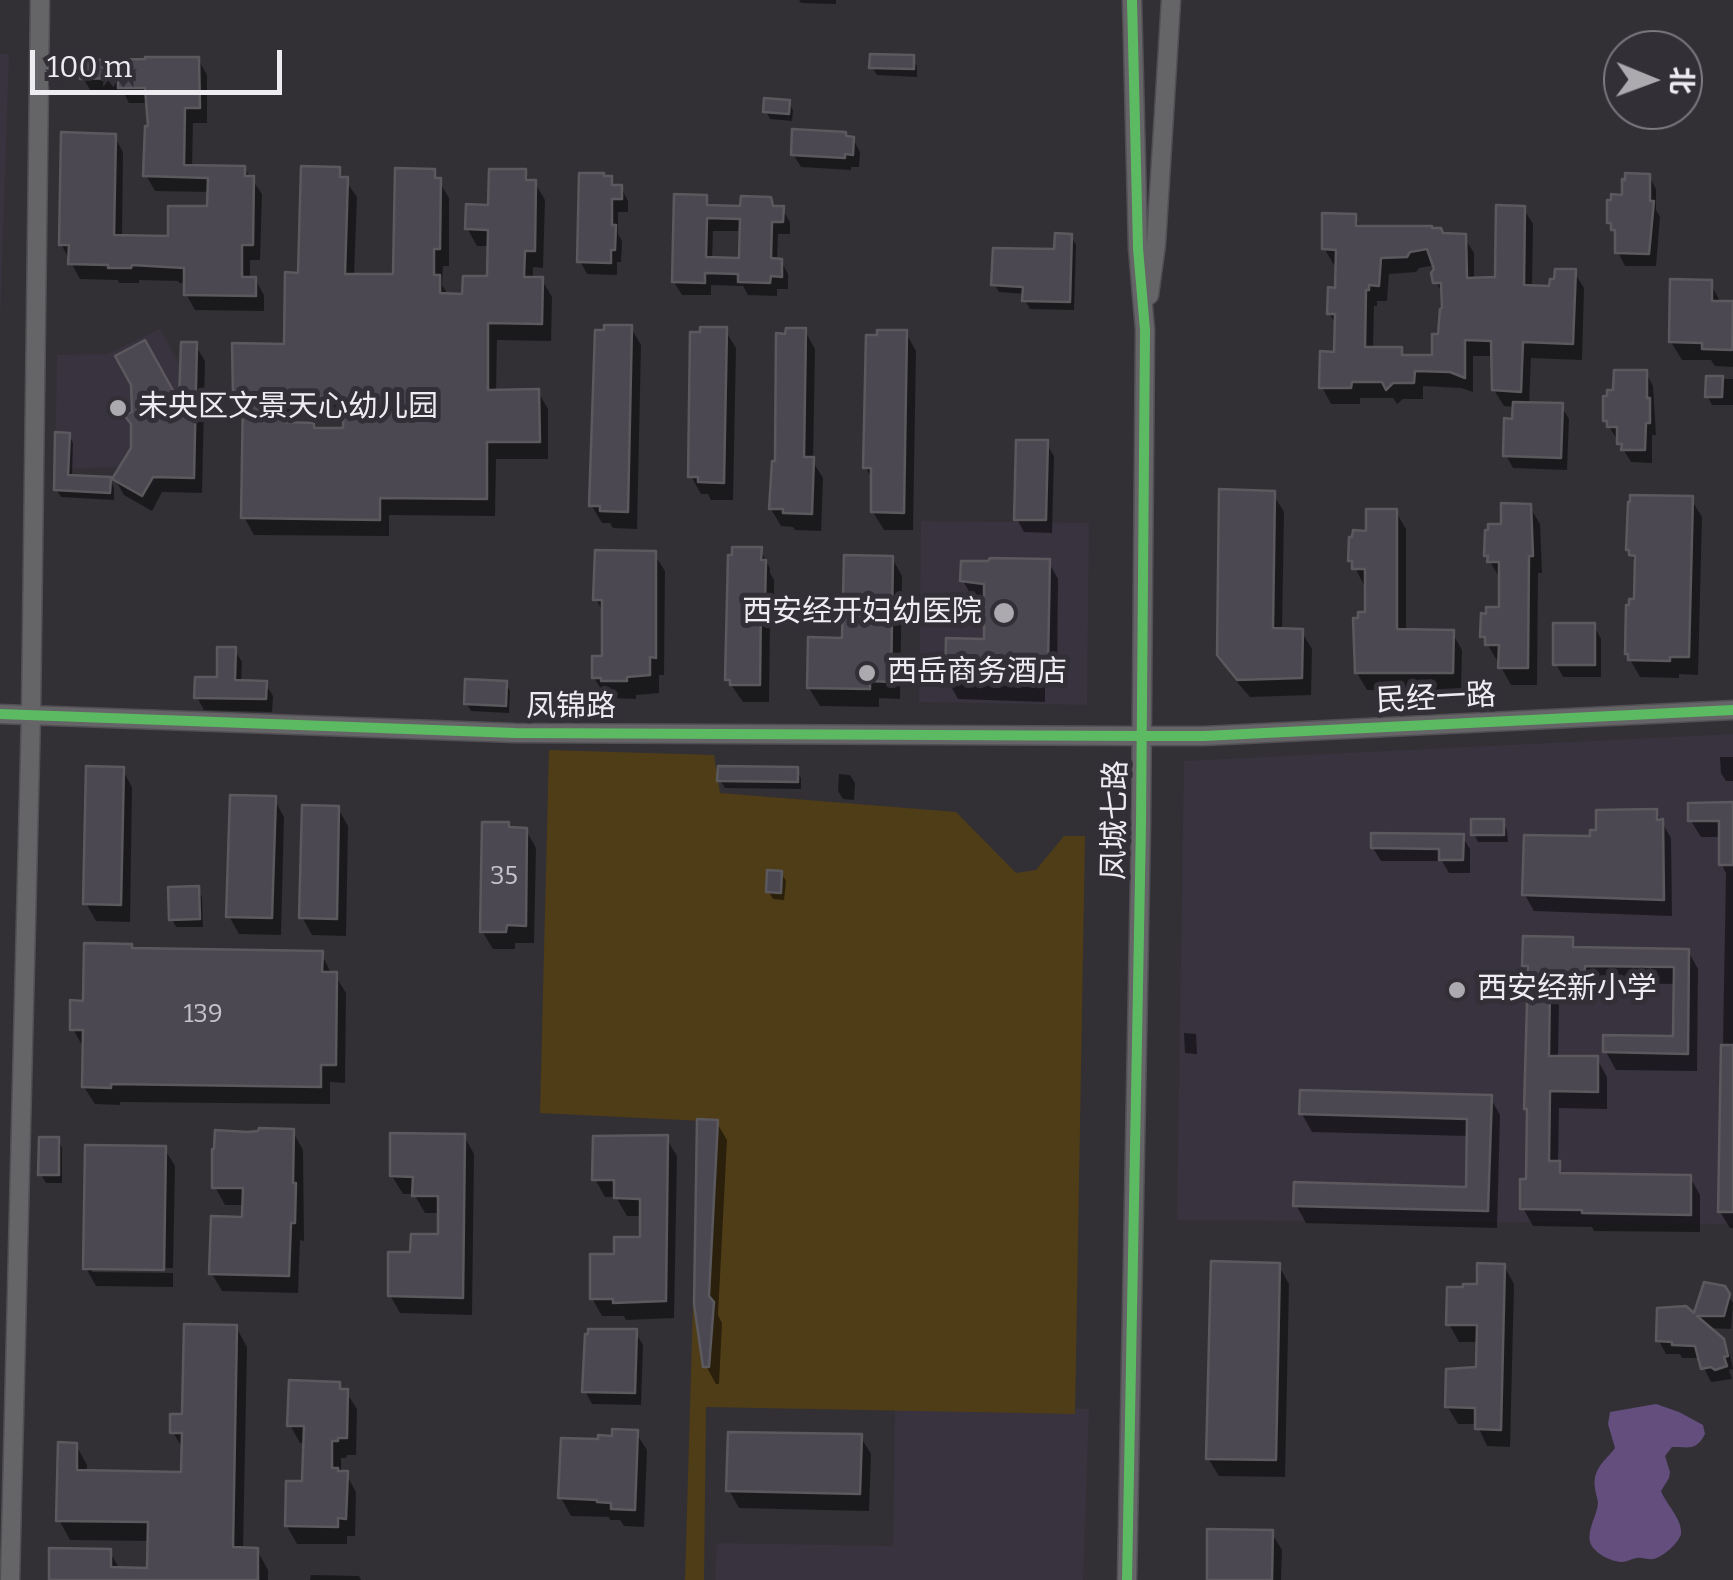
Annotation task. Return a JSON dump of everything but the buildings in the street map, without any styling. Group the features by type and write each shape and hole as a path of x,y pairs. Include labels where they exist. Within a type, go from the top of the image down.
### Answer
{"street":[{"path":"10,1580 31,714 40,0"},
{"name":"凤城七路","path":"1127,1580 1142,736 1144,330 1138,248 1132,0"},
{"name":"凤城七路","path":"1144,330 1156,244 1171,0"},
{"name":"民经一路","path":"1142,736 1733,710"},
{"name":"凤锦路","path":"0,714 515,733 1142,736"}],"shaded area":[{"path":"0,54 9,54 0,323"},
{"name":"未央区文景天心幼儿园","path":"160,329 180,365 178,450 151,489 120,467 55,469 57,355 108,354"},
{"name":"西安经开妇幼医院","path":"921,521 1089,523 1087,705 919,702"},
{"name":"西安经新小学","path":"1733,734 1733,1224 1177,1220 1184,761"},
{"path":"549,750 714,755 720,793 956,812 1016,873 1036,870 1064,836 1085,836 1075,1414 706,1407 704,1580 685,1580 693,1304 700,1344 704,1121 540,1113"},
{"path":"1656,1404 1703,1425 1705,1434 1695,1446 1672,1447 1665,1456 1670,1472 1661,1491 1677,1518 1681,1534 1674,1546 1657,1558 1613,1560 1595,1550 1589,1537 1598,1503 1595,1476 1615,1448 1608,1424 1610,1412"},
{"path":"895,1405 1089,1409 1083,1580 715,1580 717,1543 893,1546"}],"cycle path":[{"path":"1127,1580 1141,824 1145,330 1138,248 1132,0"},
{"path":"0,714 515,733 1204,736 1733,710"}],"place":[{"name":"未央区文景天心幼儿园","path":"118,408"},
{"name":"西安经开妇幼医院","path":"1004,613"},
{"name":"西岳商务酒店","path":"867,673"},
{"name":"西安经新小学","path":"1457,990"}]}
